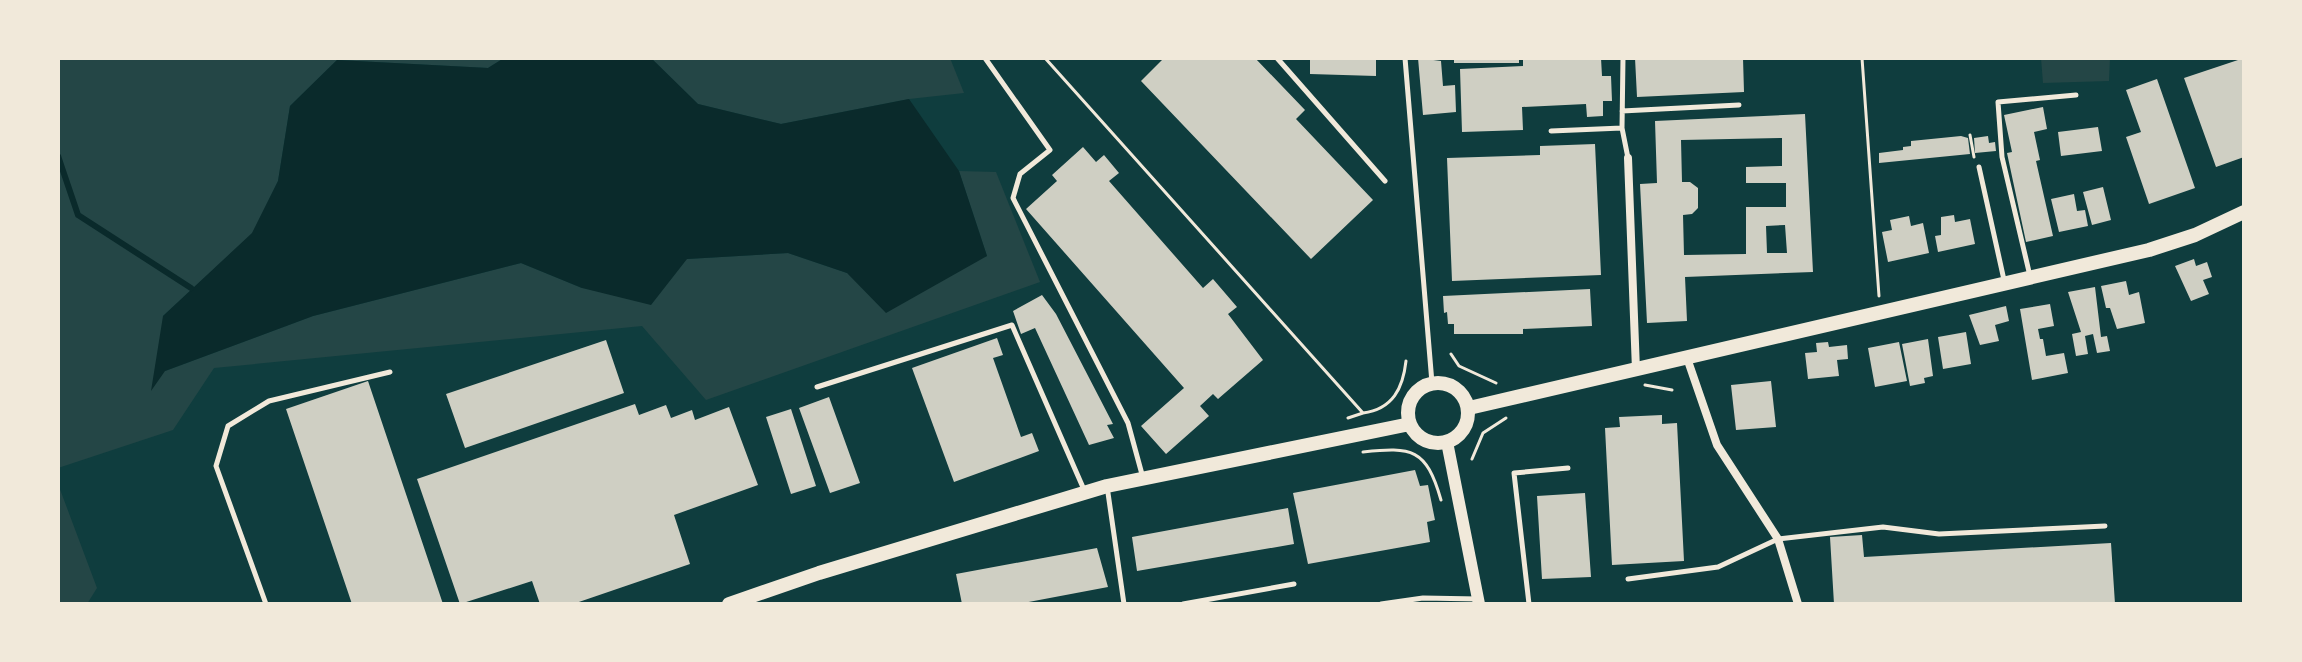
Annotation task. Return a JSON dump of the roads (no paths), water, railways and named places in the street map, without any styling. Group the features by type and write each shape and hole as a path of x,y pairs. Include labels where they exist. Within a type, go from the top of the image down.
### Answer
{"main road":[{"path":"1469,408 2149,250 2195,235 2244,212"},
{"path":"1432,383 1452,386 1461,392 1469,408 1463,431 1447,442 1422,439 1410,424 1408,408 1411,398 1432,383"},
{"path":"729,604 819,573 1107,486 1410,424"}],"street":[{"path":"1628,158 1636,370"},
{"path":"1687,358 1717,445 1778,539 1798,604"},
{"path":"1447,442 1479,601"}],"lane":[{"path":"985,58 1050,150 1020,174 1013,198 1128,423 1143,479"},
{"path":"1277,58 1385,181"},
{"path":"1405,58 1432,383"},
{"path":"1623,58 1622,128 1628,158"},
{"path":"2030,276 2002,157 1998,102 2076,95"},
{"path":"1622,111 1739,105"},
{"path":"1551,131 1622,128"},
{"path":"1979,167 2005,281"},
{"path":"817,387 1012,325 1085,492"},
{"path":"266,604 216,466 228,426 269,401 390,372"},
{"path":"1529,604 1514,473 1568,468"},
{"path":"1107,486 1124,604"},
{"path":"1628,579 1718,567 1778,539 1883,527 1939,534 2105,526"},
{"path":"1183,604 1294,584"},
{"path":"1381,604 1423,598 1479,601"}],"waterway":[{"path":"58,156 78,215 191,288"}]}
